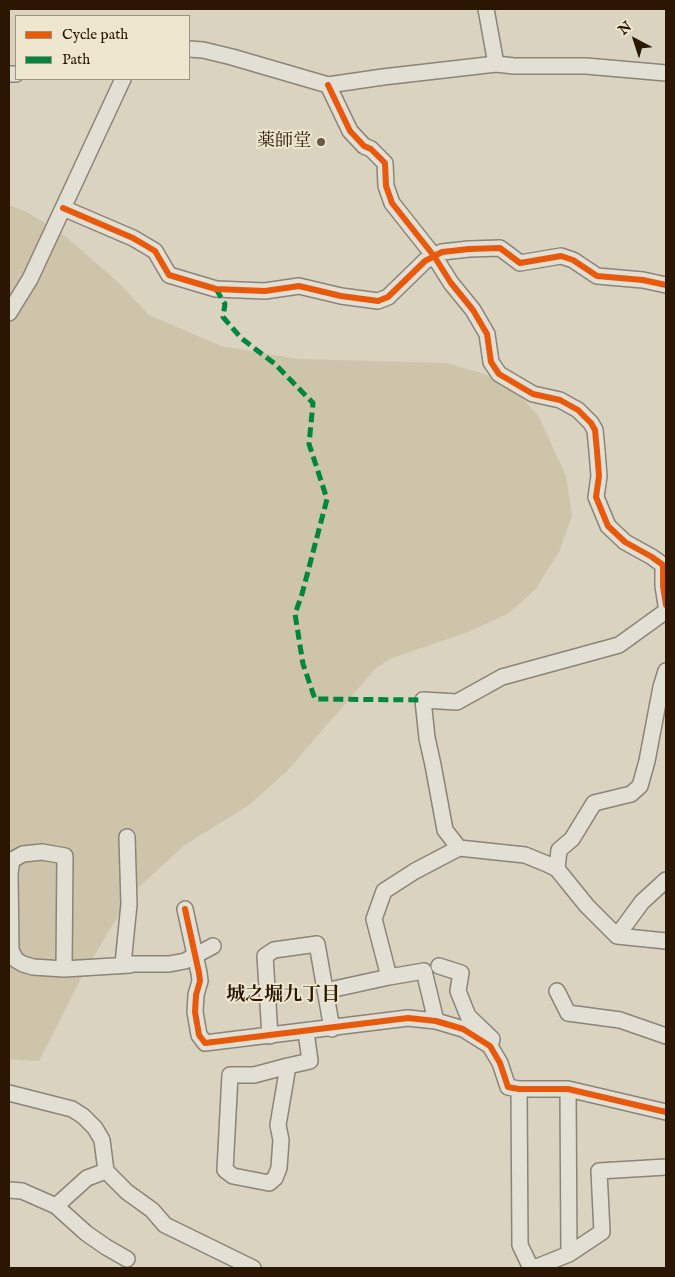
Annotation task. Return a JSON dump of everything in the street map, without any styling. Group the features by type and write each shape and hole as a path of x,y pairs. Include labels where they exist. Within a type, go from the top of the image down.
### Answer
{"street":[{"path":"486,9 496,64"},
{"path":"190,48 232,57 328,86 392,76 496,64 514,66 586,66 666,72"},
{"path":"9,313 30,279 123,80"},
{"path":"328,86 350,131 364,146 371,149 385,163 386,186 392,203 473,310 487,334 490,362 499,374 533,394 560,400 578,410 595,430 599,476 596,498 608,526 624,542 663,565 663,586 666,605"},
{"path":"63,208 133,238 156,251 169,275 216,289 265,291 299,286 341,296 378,300 388,297 425,262 442,252 500,248 520,263 561,256 573,260 597,276 643,280 666,285"},
{"path":"459,848 445,830 427,738 423,700 457,702 502,677 619,645 666,611"},
{"path":"557,869 559,850 572,839 594,803 631,794 640,786 666,671"},
{"path":"123,964 129,904 127,837"},
{"path":"389,977 374,919 384,891 415,871 459,848 525,855 547,864 557,869 588,906 617,936 666,941"},
{"path":"64,969 64,856 42,852 23,854 12,860 10,874 11,950 16,960 33,967 64,969 131,964 123,964"},
{"path":"617,936 642,902 666,880"},
{"path":"185,909 200,981 196,995 195,1012 199,1035 205,1043 332,1029 408,1018 436,1022 463,1029 490,1046 500,1063 508,1088 568,1089 666,1112"},
{"path":"270,1036 265,956 274,950 317,944 332,1029"},
{"path":"123,964 169,964 185,961 213,946"},
{"path":"439,966 461,973 458,991 468,1016 492,1039 490,1046"},
{"path":"325,991 424,971 436,1022"},
{"path":"557,991 568,1012 620,1020 666,1036"},
{"path":"288,1066 278,1125 281,1140 279,1168 275,1178 269,1183 233,1176 226,1170 230,1075 254,1076 288,1066 310,1061 306,1032"},
{"path":"519,1089 520,1245 532,1268 569,1254 602,1232 599,1171 666,1167"},
{"path":"568,1089 569,1254"},
{"path":"9,1092 72,1109 83,1116 95,1128 102,1140 106,1171 127,1192 152,1210 165,1225 253,1268"},
{"path":"56,1206 87,1178 106,1171"},
{"path":"9,1190 22,1191 56,1206 106,1247 128,1259"}],"shaded area":[{"path":"9,205 29,213 65,236 119,283 149,315 221,346 298,359 446,363 485,374 519,394 539,417 566,476 572,516 559,552 535,590 509,613 468,632 392,658 376,668 288,770 249,805 185,845 131,894 81,978 39,1061 9,1059"}],"marked path":[{"path":"216,289 225,304 223,317 241,338 275,364 313,403 309,444 327,499 295,614 303,664 315,699 423,700"}],"cycle path":[{"path":"328,85 350,131 364,146 371,149 385,163 386,186 392,203 473,310 487,334 491,362 499,374 533,394 560,400 578,410 591,423 595,430 599,476 596,497 608,526 625,542 663,565 663,586 666,605"},
{"path":"63,208 133,238 155,251 169,275 216,289 265,291 299,286 341,296 378,301 388,297 425,261 442,252 500,248 520,263 561,256 573,260 597,276 643,280 666,285"},
{"path":"185,909 200,981 196,995 195,1012 199,1035 205,1043 408,1018 436,1021 463,1029 490,1046 500,1063 508,1087 519,1089 568,1089 666,1112"}],"place":[{"name":"薬師堂","path":"321,142"}],"district":[{"name":"城之堀九丁目","path":"283,996"}]}
